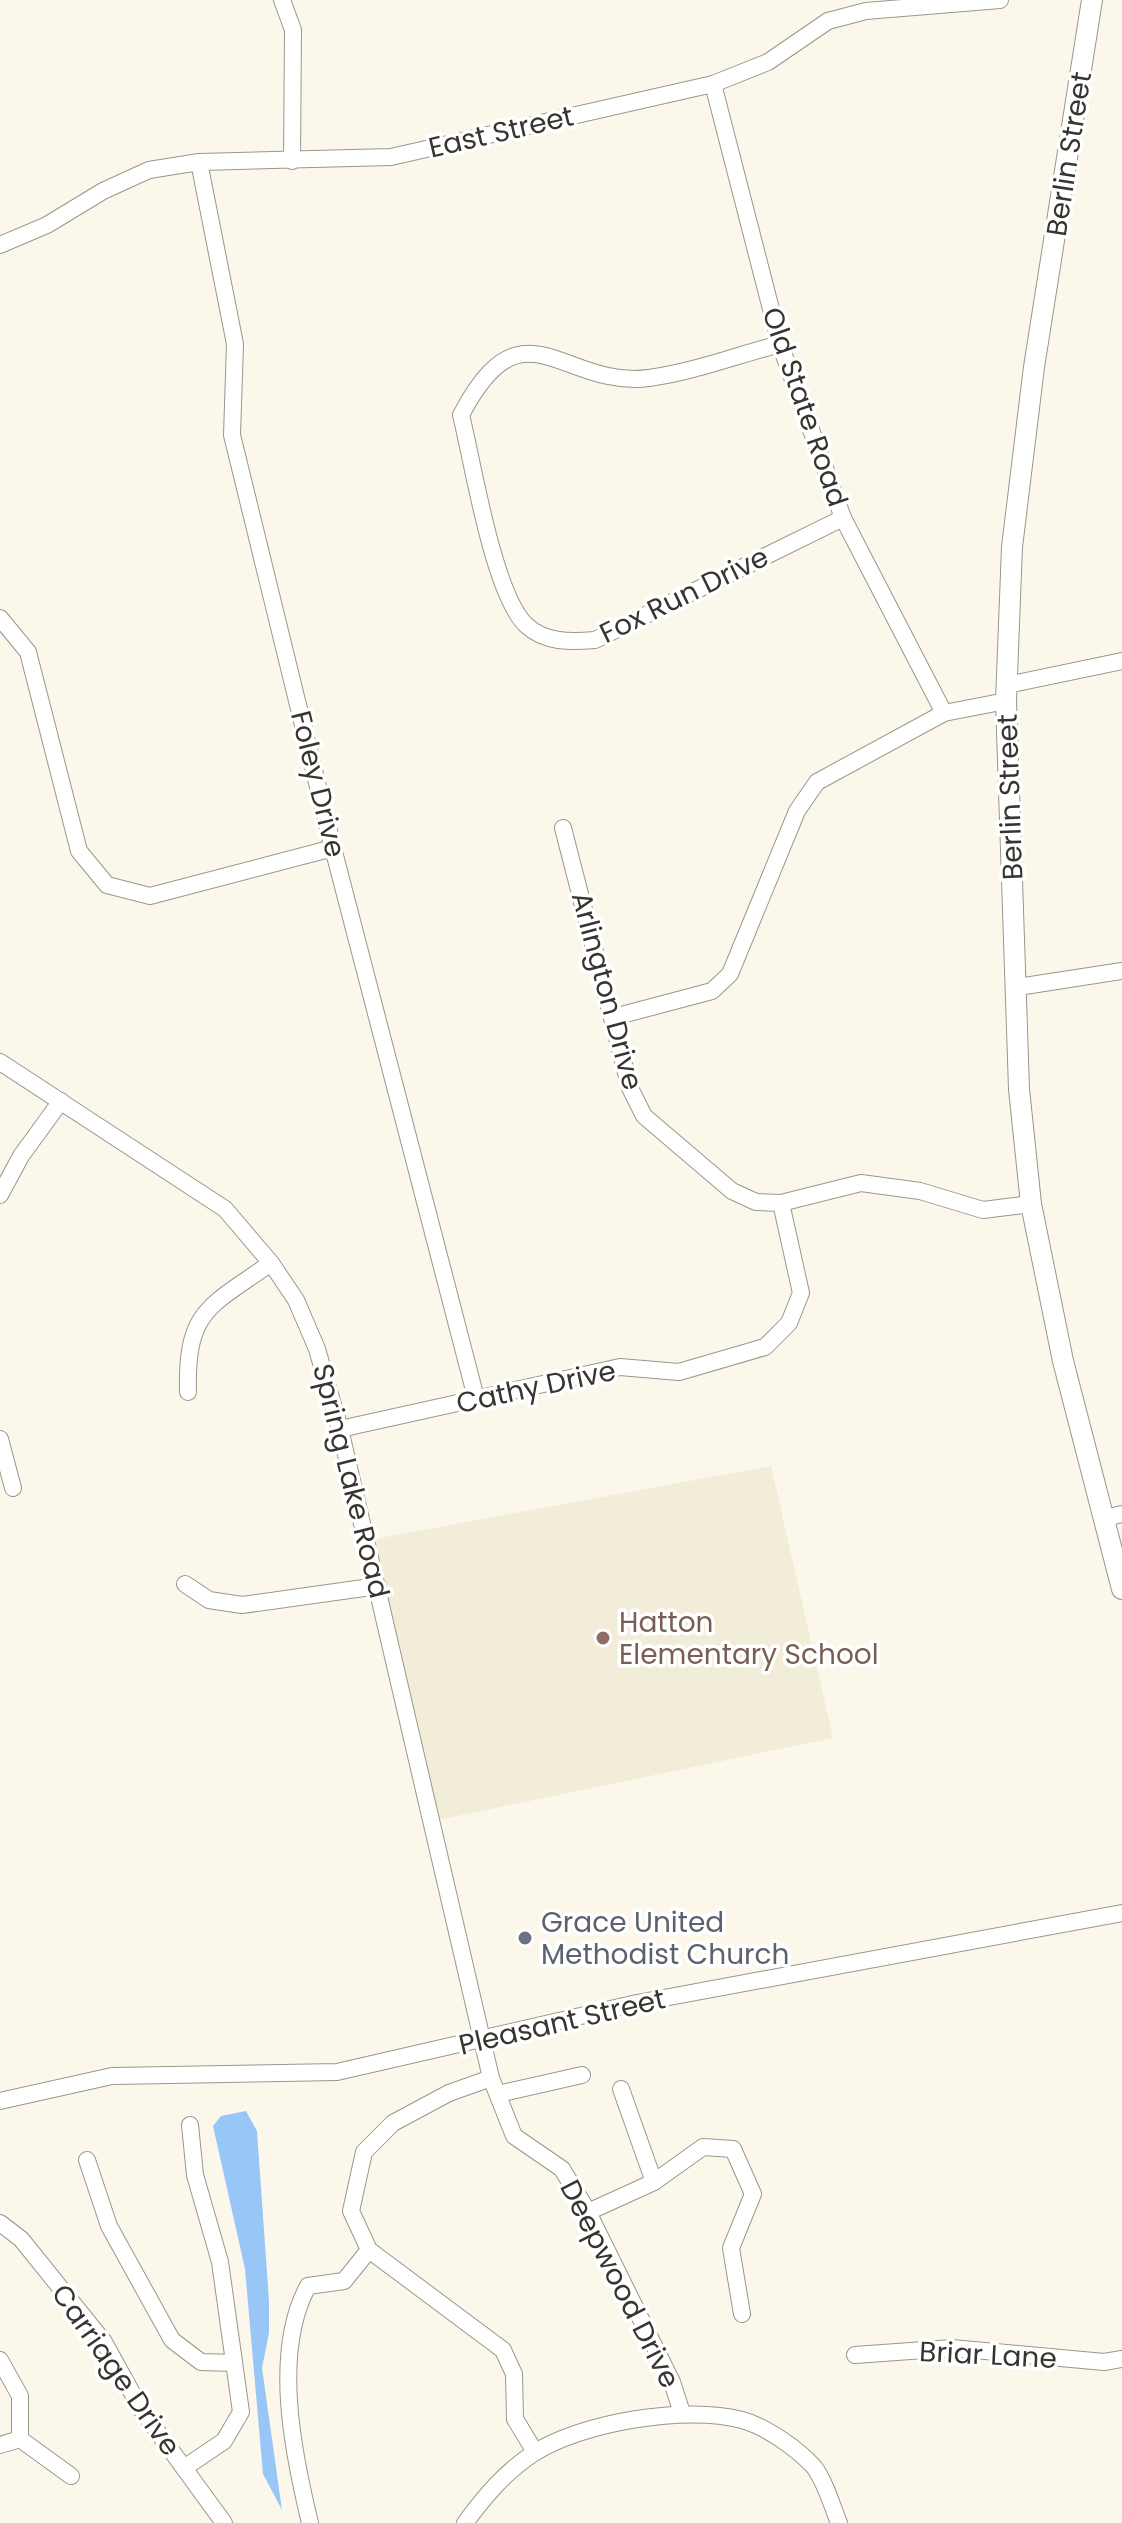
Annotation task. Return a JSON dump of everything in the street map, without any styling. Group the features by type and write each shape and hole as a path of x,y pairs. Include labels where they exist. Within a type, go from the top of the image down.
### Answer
{"main road":[{"name":"Berlin Street","path":"1092,0 1034,367 1012,547 1007,693 1019,1089 1031,1204 1063,1361 1114,1516 1122,1589"}],"street":[{"path":"282,0 293,30 292,161"},
{"name":"East Street","path":"0,245 47,225 103,191 149,170 199,162 391,157 713,84 768,62 828,21 866,11 1000,0"},
{"name":"Old State Road","path":"713,84 780,344 843,518 944,713"},
{"name":"Foley Drive","path":"199,162 235,344 232,435 333,848 476,1398"},
{"name":"Fox Run Drive","path":"780,344 648,378 613,377 538,351 507,358 478,382 461,415 505,594 526,626 562,643 595,640 843,518"},
{"path":"0,618 28,652 79,851 107,885 150,896 333,848"},
{"path":"614,1017 712,991 730,974 797,811 817,782 944,713 1122,661"},
{"name":"Arlington Drive","path":"563,828 630,1088 644,1116 732,1191 756,1202 781,1203 861,1183 920,1191 983,1210 1031,1204"},
{"path":"1018,987 1122,971"},
{"name":"Spring Lake Road","path":"0,1062 225,1209 271,1263 296,1300 317,1349 340,1429 482,2041"},
{"path":"0,1195 21,1156 61,1101"},
{"name":"Cathy Drive","path":"340,1429 620,1367 679,1372 765,1347 789,1323 801,1293 781,1203"},
{"path":"188,1392 191,1335 205,1311 271,1263"},
{"path":"0,1439 13,1488"},
{"path":"185,1584 209,1600 242,1605 378,1586"},
{"name":"Pleasant Street","path":"0,2101 112,2076 337,2072 647,2001 1122,1913"},
{"name":"Deepwood Drive","path":"482,2041 514,2136 562,2169 588,2212 672,2382 682,2413"},
{"path":"535,2452 515,2419 514,2374 503,2350 369,2250 351,2211 364,2152 393,2123 449,2093 582,2075"},
{"path":"621,2089 654,2182"},
{"path":"184,2468 224,2441 241,2412 220,2262 195,2175 190,2125"},
{"path":"588,2212 654,2182 703,2147 733,2149 753,2194 731,2248 742,2314"},
{"path":"87,2160 109,2226 172,2340 201,2362 234,2363"},
{"name":"Carriage Drive","path":"0,2223 21,2239 104,2342 141,2409 224,2523"},
{"path":"310,2523 286,2395 298,2304 308,2286 344,2281 369,2250"},
{"name":"Briar Lane","path":"855,2355 952,2348 1104,2362 1122,2359"},
{"path":"0,2360 20,2396 20,2439"},
{"path":"465,2523 490,2488 535,2452 596,2428 682,2413 744,2420 782,2441 815,2468 839,2523"},
{"path":"0,2445 20,2439"},
{"path":"20,2439 71,2476"}],"shaded area":[{"name":"Hatton Elementary School","path":"771,1466 833,1738 438,1820 374,1539"}],"water":[{"path":"246,2111 257,2131 269,2301 269,2333 262,2368 282,2510 263,2474 245,2269 213,2126 221,2116"}],"place":[{"name":"Hatton Elementary School","path":"603,1638"},
{"name":"Grace United Methodist Church","path":"525,1938"}]}
